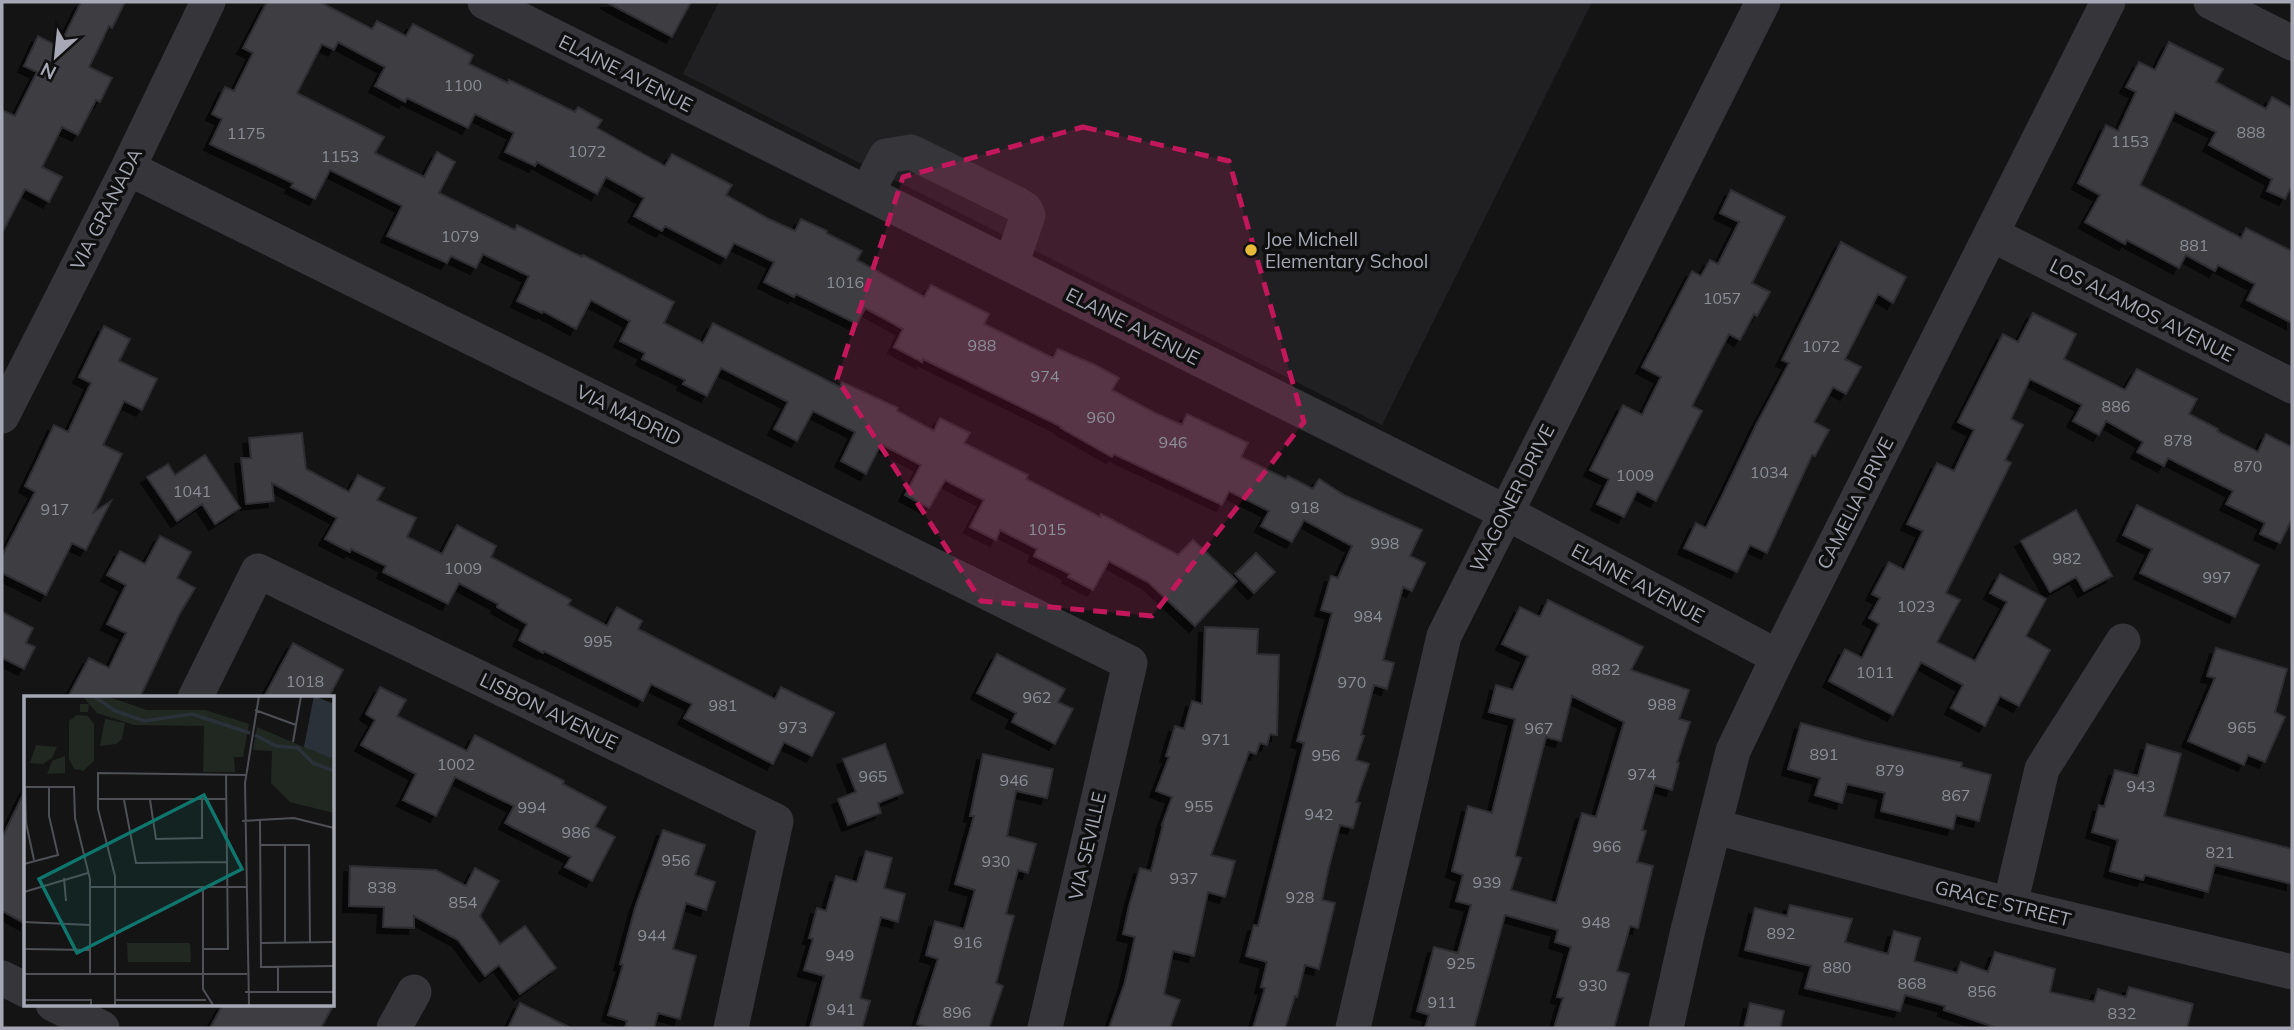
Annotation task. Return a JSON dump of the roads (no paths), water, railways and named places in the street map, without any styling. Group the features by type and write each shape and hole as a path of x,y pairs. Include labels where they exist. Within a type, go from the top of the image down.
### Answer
{"street":[{"name":"VIA GRANADA","path":"2,416 208,2"},
{"name":"ELAINE AVENUE","path":"485,2 538,14 867,193 1505,512 1777,657"},
{"name":"WAGONER DRIVE","path":"1353,1028 1444,636 1763,2"},
{"name":"CAMELIA DRIVE","path":"1666,1028 1733,751 1777,657 2108,2"},
{"path":"2211,2 2292,43"},
{"path":"867,193 886,156 911,152 1017,204 1026,209 1028,215 1011,265"},
{"name":"VIA MADRID","path":"128,167 1130,663"},
{"name":"LOS ALAMOS AVENUE","path":"1992,234 2292,386"},
{"name":"LISBON AVENUE","path":"196,696 258,571 776,821 731,1028"},
{"path":"2010,905 2042,769 2123,641"},
{"name":"VIA SEVILLE","path":"1045,1028 1130,663"},
{"name":"GRACE STREET","path":"1716,827 2010,905 2292,972"},
{"path":"2,978 24,989"},
{"path":"394,1028 414,992"},
{"path":"57,1006 102,1028"}],"place":[{"name":"Joe Michell Elementary School","path":"1251,250"}]}
